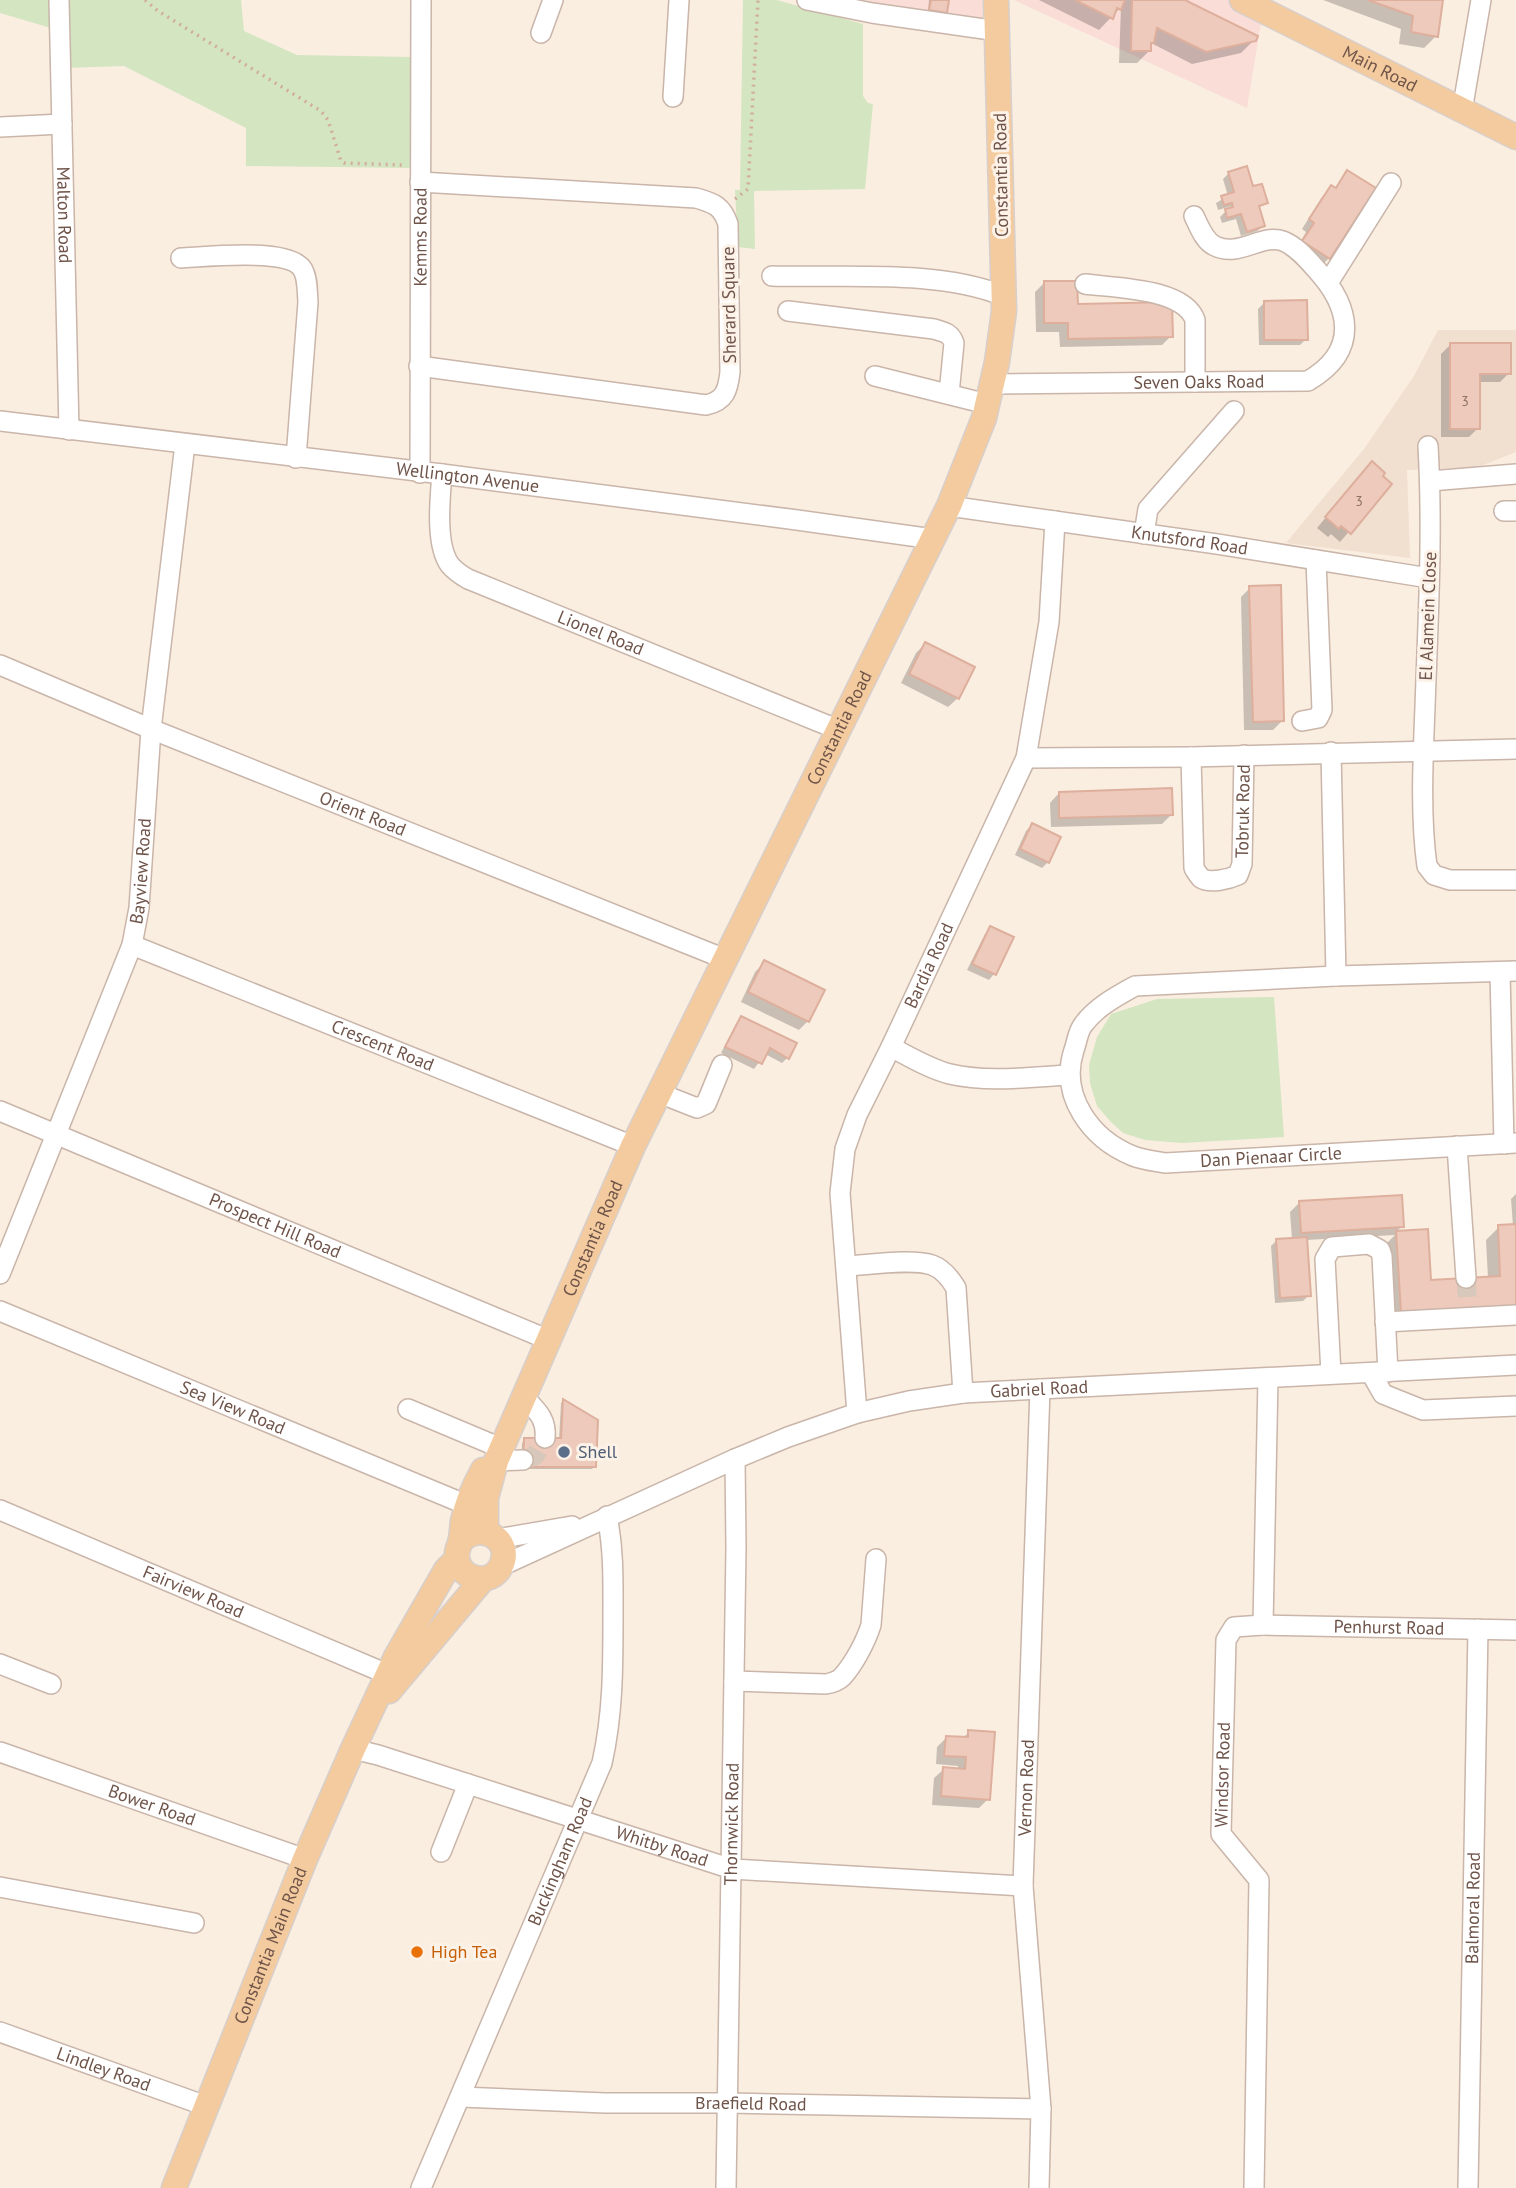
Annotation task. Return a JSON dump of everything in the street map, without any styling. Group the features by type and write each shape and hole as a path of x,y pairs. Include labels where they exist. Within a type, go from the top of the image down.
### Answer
{"main road":[{"name":"Constantia Road","path":"458,1551 473,1489 496,1453 518,1407 633,1146 933,540 975,445 990,394 1002,337 1004,296 996,0"},
{"name":"Main Road","path":"1258,4 1516,138"},
{"name":"Constantia Road","path":"492,1536 486,1498 496,1453"},
{"path":"471,1533 492,1536 503,1551 492,1572 476,1579 463,1572 458,1551 471,1533"},
{"name":"Constantia Main Road","path":"174,2188 305,1859 353,1749 387,1674 458,1551"},
{"name":"Constantia Main Road","path":"373,1706 492,1572"}],"street":[{"name":"Malton Road","path":"59,0 69,430"},
{"name":"Kemms Road","path":"420,473 421,0"},
{"path":"541,33 553,0"},
{"path":"673,97 679,0"},
{"path":"807,0 872,13 998,31"},
{"path":"1462,111 1480,0"},
{"path":"0,127 62,124"},
{"path":"419,182 696,198 712,202 723,209"},
{"path":"1194,216 1207,240 1213,246 1226,250 1245,248 1271,239 1288,243 1305,258 1333,291 1391,183"},
{"name":"Sherard Square","path":"419,366 706,405 716,403 725,395 730,372 728,223 723,209"},
{"path":"181,258 274,256 291,260 302,268 307,302 296,458"},
{"path":"772,276 929,280 976,286 1004,296"},
{"path":"1085,284 1156,294 1186,305 1195,320 1195,382"},
{"name":"Seven Oaks Road","path":"875,376 949,394 1195,382 1308,381 1324,372 1338,352 1345,329 1344,316 1333,291"},
{"path":"788,311 946,332 952,336 954,343 949,394"},
{"path":"1144,534 1149,509 1234,411"},
{"name":"Wellington Avenue","path":"0,421 442,474 933,540"},
{"name":"Bayview Road","path":"0,1274 132,945 139,908 151,729 185,444"},
{"name":"El Alamein Close","path":"1423,751 1429,578 1429,446"},
{"name":"Lionel Road","path":"442,474 441,536 449,563 457,572 468,579 839,730"},
{"path":"1430,481 1516,474"},
{"name":"Knutsford Road","path":"949,506 1429,578"},
{"name":"Bardia Road","path":"857,1413 840,1193 845,1149 857,1115 1026,758 1049,622 1055,521"},
{"path":"1303,721 1318,719 1322,710 1315,560"},
{"name":"Orient Road","path":"2,672 725,959"},
{"name":"Tobruk Road","path":"1026,758 1516,749"},
{"path":"1423,751 1427,866 1434,875 1450,880 1516,880"},
{"path":"1331,752 1336,975"},
{"name":"Tobruk Road","path":"1191,757 1194,868 1201,878 1209,880 1229,879 1238,875 1242,864 1244,755"},
{"name":"Crescent Road","path":"132,945 633,1146"},
{"path":"891,1047 950,1074 991,1078 1069,1075 1082,1026 1107,1002 1135,986 1336,975 1508,972 1510,1143"},
{"path":"659,1093 702,1108 722,1065"},
{"name":"Dan Pienaar Circle","path":"1069,1075 1073,1095 1086,1123 1110,1144 1135,1157 1164,1163 1510,1143"},
{"name":"Prospect Hill Road","path":"0,1111 549,1340"},
{"path":"1457,1146 1466,1278"},
{"path":"1331,1374 1325,1271 1327,1252 1332,1247 1369,1244 1380,1250 1382,1256 1385,1322 1379,1372 1382,1394 1423,1410 1516,1406"},
{"path":"846,1266 916,1262 932,1265 950,1278 956,1288 963,1393"},
{"name":"Sea View Road","path":"0,1311 467,1505"},
{"path":"1385,1322 1468,1314 1516,1315"},
{"name":"Gabriel Road","path":"492,1572 587,1525 735,1459 857,1413 909,1401 963,1393 1516,1365"},
{"path":"1263,1625 1268,1378"},
{"name":"Vernon Road","path":"1039,2188 1041,2109 1023,1886 1040,1389"},
{"path":"518,1407 543,1417 545,1438"},
{"path":"408,1409 496,1453 523,1460"},
{"name":"Thornwick Road","path":"726,2188 735,1459"},
{"name":"Fairview Road","path":"0,1510 387,1674"},
{"name":"Buckingham Road","path":"421,2188 602,1763 614,1689 614,1562 607,1516"},
{"name":"Gabriel Road","path":"492,1536 587,1525"},
{"path":"734,1681 826,1684 836,1682 843,1676 869,1633 876,1559"},
{"name":"Penhurst Road","path":"1263,1625 1516,1630"},
{"name":"Windsor Road","path":"1254,2188 1259,1880 1221,1834 1226,1640 1234,1627 1263,1625"},
{"name":"Balmoral Road","path":"1468,2188 1478,1629"},
{"path":"0,1664 51,1684"},
{"name":"Whitby Road","path":"353,1749 732,1868 1023,1886"},
{"name":"Bower Road","path":"0,1752 305,1859"},
{"path":"441,1852 468,1784"},
{"path":"0,1887 194,1923"},
{"name":"Lindley Road","path":"0,2032 206,2106"},
{"name":"Braefield Road","path":"461,2097 605,2103 728,2102 1041,2109"}],"path":[{"path":"145,0 158,11 321,111 328,120 341,161 344,163 412,165 419,182"},
{"path":"723,209 748,190 758,0"}],"shaded area":[{"path":"807,0 996,0 998,31"},
{"path":"1014,0 1268,0 1263,11 1247,108"},
{"path":"1438,330 1516,330 1516,452 1478,467 1407,470 1410,558 1286,543 1364,449 1414,376"}],"green space":[{"path":"0,0 50,0 51,28 0,13"},
{"path":"64,0 241,0 244,31 297,55 411,57 411,168 246,166 246,128 124,66 66,68"},
{"path":"743,0 777,0 863,24 863,96 868,103 873,104 865,189 754,191 755,249 738,247 735,190 740,190"},
{"path":"1274,997 1284,1137 1182,1143 1145,1140 1123,1133 1097,1106 1090,1083 1089,1065 1097,1037 1111,1014 1157,999"}],"building":[{"path":"931,0 949,0 947,13 929,10"},
{"path":"1075,0 1125,0 1121,10 1117,8 1113,19"},
{"path":"1132,0 1185,0 1258,36 1256,41 1206,52 1157,28 1151,51 1131,51"},
{"path":"1368,0 1443,0 1438,37 1411,32 1413,16"},
{"path":"1247,166 1253,186 1262,184 1268,203 1259,206 1265,226 1247,232 1241,214 1227,218 1225,209 1233,207 1232,203 1224,205 1221,196 1234,192 1228,172"},
{"path":"1347,170 1376,188 1330,259 1302,241 1314,223 1309,219 1331,185 1336,188"},
{"path":"1044,281 1077,281 1078,304 1172,302 1173,337 1068,339 1068,323 1044,323"},
{"path":"1307,300 1308,340 1264,340 1264,301"},
{"path":"1450,343 1511,343 1511,374 1480,374 1480,429 1450,429"},
{"path":"1372,461 1392,484 1351,534 1341,526 1339,529 1325,517"},
{"path":"1281,585 1284,721 1253,722 1249,586"},
{"path":"925,642 975,667 959,699 909,674"},
{"path":"1172,788 1173,815 1059,818 1059,792"},
{"path":"1032,823 1061,837 1049,863 1020,849"},
{"path":"990,926 1014,937 996,975 972,964"},
{"path":"764,960 825,990 809,1022 748,992"},
{"path":"741,1016 797,1043 789,1059 770,1048 762,1064 725,1047"},
{"path":"1402,1195 1404,1227 1301,1233 1299,1201"},
{"path":"1516,1224 1516,1306 1401,1313 1396,1231 1428,1229 1431,1280 1500,1276 1498,1225"},
{"path":"1307,1237 1311,1296 1280,1298 1276,1239"},
{"path":"563,1399 598,1420 596,1467 523,1467 524,1438 561,1438"},
{"path":"968,1730 995,1732 990,1800 941,1796 943,1767 965,1769 966,1757 944,1756 946,1736 968,1737"}],"tunnel":[{"path":"1466,1278 1468,1309"},
{"path":"523,1460 535,1456 545,1438"}],"place":[{"name":"Shell","path":"564,1452"},
{"name":"High Tea","path":"417,1952"}]}
